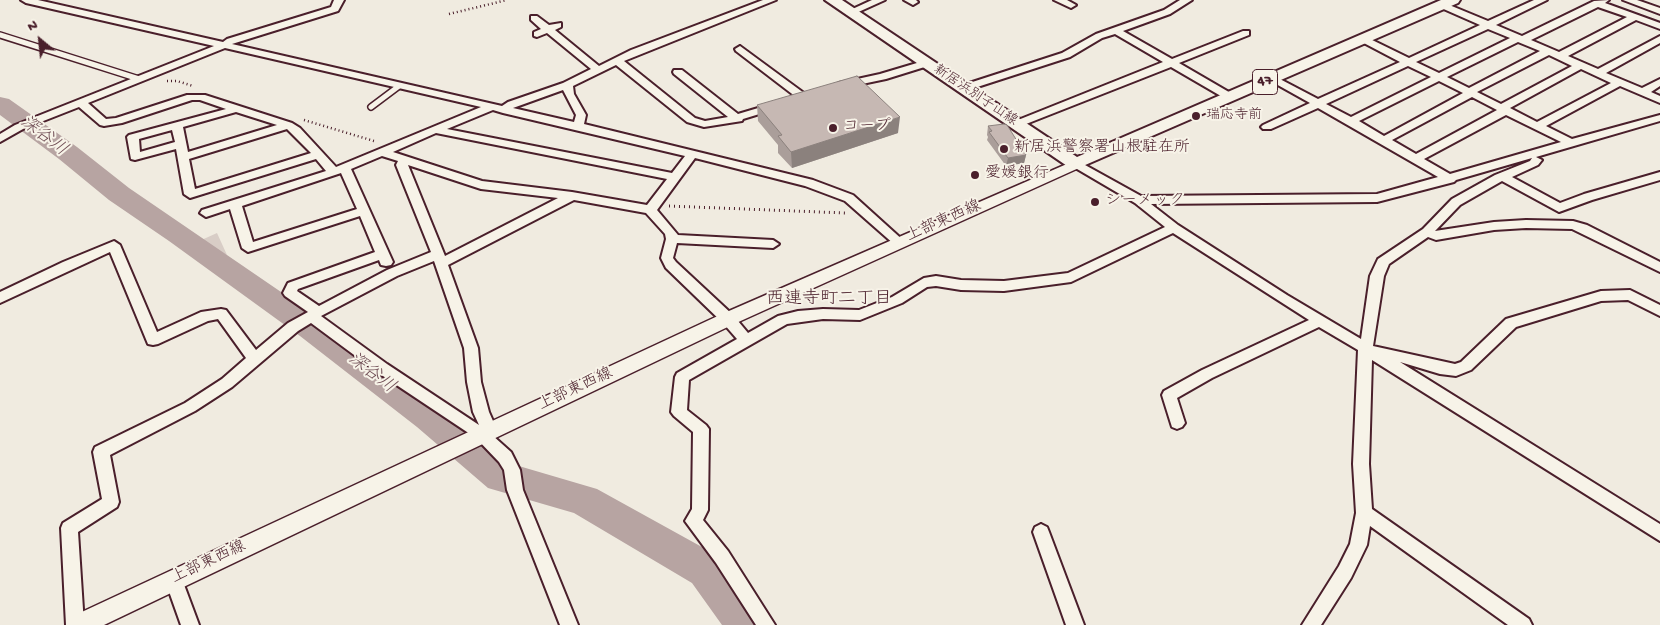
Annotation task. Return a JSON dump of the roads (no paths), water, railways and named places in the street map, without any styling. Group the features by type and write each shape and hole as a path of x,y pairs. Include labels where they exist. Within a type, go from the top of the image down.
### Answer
{"main road":[{"name":"新居浜別子山線","path":"832,0 1076,164"},
{"name":"47","path":"1076,164 1448,2"}],"street":[{"path":"26,0 578,126 809,183 849,198 899,242"},
{"path":"0,139 10,128 81,103 241,37 335,9 339,0"},
{"path":"503,110 512,104 567,84 635,52 771,0"},
{"path":"852,12 880,0"},
{"path":"1059,0 1071,5"},
{"path":"964,88 1066,55 1099,36 1167,12 1187,0"},
{"path":"1267,127 1542,0"},
{"path":"1628,0 1660,11"},
{"path":"1448,2 1520,39 1660,100"},
{"path":"1351,121 1439,77 1601,2 1660,26"},
{"path":"524,22 546,14"},
{"path":"1560,56 1636,17"},
{"path":"534,18 553,27 568,47 597,69"},
{"path":"537,34 553,27"},
{"path":"1115,30 1230,97"},
{"path":"1018,124 1246,33"},
{"path":"1363,39 1538,126 1570,144"},
{"path":"1598,72 1660,39"},
{"path":"557,51 568,47"},
{"path":"740,49 794,100"},
{"path":"1384,140 1549,51"},
{"path":"616,61 691,120 704,124 719,123 738,118 815,94"},
{"path":"831,89 927,63"},
{"path":"1417,158 1581,65"},
{"path":"678,72 738,118"},
{"path":"1272,79 1417,158 1450,179"},
{"path":"1538,126 1620,82"},
{"path":"1643,92 1660,82"},
{"path":"567,84 569,94 582,115 578,126"},
{"path":"81,103 104,123 118,121 191,97 201,96 288,125 296,130 318,155 340,170 364,211 392,273"},
{"path":"206,213 340,170 490,107"},
{"path":"181,144 134,157 133,137 230,111 235,108"},
{"path":"1139,200 1377,198 1542,153 1660,118"},
{"path":"177,125 190,194 318,155"},
{"path":"184,157 288,125"},
{"path":"436,130 676,177"},
{"path":"382,152 481,186 572,196 637,206 650,210 670,233 672,239 667,258 671,265 728,319 746,340"},
{"path":"1311,625 1344,572 1358,545 1364,513 1361,464 1365,348 1369,334 1377,276 1383,262 1395,252 1427,232 1456,202 1534,163 1542,153"},
{"path":"650,210 692,154"},
{"path":"404,161 402,165 440,258 471,348 483,433"},
{"path":"1076,164 1139,200 1174,228 1660,532"},
{"name":"上部東西線","path":"77,625 728,319 1076,164"},
{"path":"1503,177 1559,208 1588,196 1660,176"},
{"path":"77,625 69,528 111,502 101,452 190,407 227,383 292,327 312,315 392,273 440,258 572,196"},
{"path":"235,204 248,248 364,211"},
{"path":"1427,232 1436,236 1494,226 1526,224 1574,225 1660,268"},
{"path":"766,625 722,557 693,521 700,510 701,429 679,412 682,377 783,320 798,316 860,315 897,300 924,283 936,280 961,285 1004,286 1070,277 1174,228"},
{"path":"672,239 773,244"},
{"path":"0,298 114,245 153,340 206,316 221,314 254,358"},
{"path":"383,254 293,286 290,292 312,315 382,368 483,433 505,457 512,470 515,490 569,625"},
{"path":"1365,348 1440,368 1456,370 1466,366 1511,323 1601,296 1630,295 1660,311"},
{"path":"1177,423 1169,395 1207,374 1320,321"},
{"path":"1364,513 1523,625"},
{"path":"1041,532 1075,625"},
{"path":"174,580 190,625"}],"lane":[{"path":"0,35 139,79"},
{"path":"371,107 398,86"}],"waterway":[{"name":"深谷川","path":"0,104 68,153 119,194 179,234 311,328 429,417 501,477 584,500 706,570 742,618 744,625"}],"place":[{"name":"瑞応寺前","path":"1196,116"},
{"name":"コープ","path":"833,128"},
{"name":"新居浜警察署山根駐在所","path":"1004,149"},
{"name":"愛媛銀行","path":"975,175"},
{"name":"シーメック","path":"1095,202"}],"district":[{"name":"西連寺町二丁目","path":"829,300"}]}
